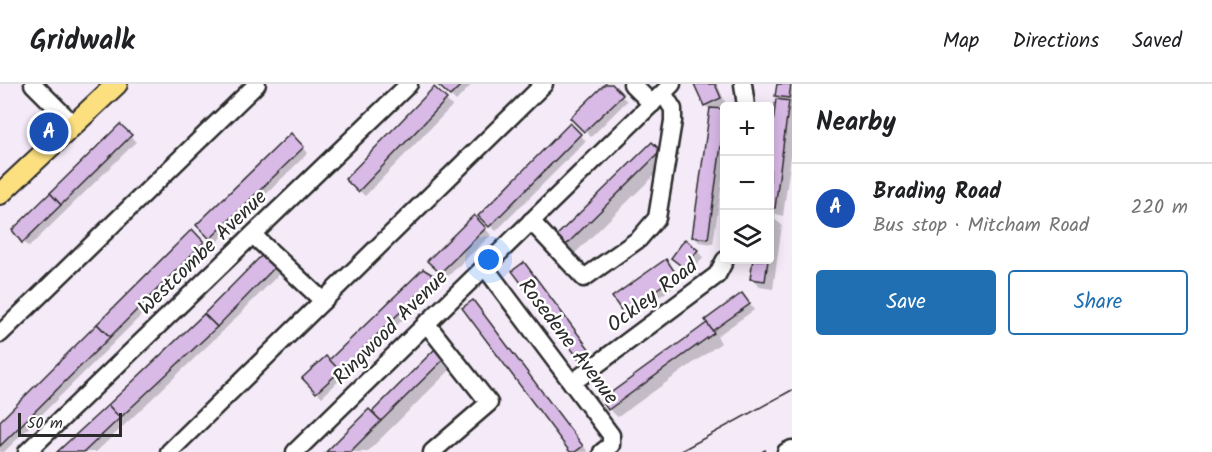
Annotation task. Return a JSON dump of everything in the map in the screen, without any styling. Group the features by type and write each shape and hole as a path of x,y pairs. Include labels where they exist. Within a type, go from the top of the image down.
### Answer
{"main road":[{"path":"0,194 117,84"}],"street":[{"path":"33,84 73,124"},
{"path":"0,334 257,84"},
{"name":"Westcombe Avenue","path":"27,452 409,84"},
{"path":"169,452 544,84"},
{"path":"531,221 584,278 639,239 657,218 670,142 673,109 662,94 632,84"},
{"path":"743,84 745,102"},
{"name":"Ringwood Avenue","path":"295,452 662,94"},
{"path":"253,235 323,301"},
{"name":"Ockley Road","path":"572,383 717,275 723,264"},
{"name":"Rosedene Avenue","path":"484,266 611,435 606,449"},
{"path":"426,323 489,403 432,452"},
{"path":"786,452 792,449"}],"building":[{"path":"437,84 462,84 450,96"},
{"path":"605,84 612,84 623,95 584,132 570,118"},
{"path":"694,84 715,84 721,98 704,106"},
{"path":"777,84 791,84 789,98 775,96"},
{"path":"434,87 447,99 358,192 345,179"},
{"path":"776,99 789,101 775,208 774,208"},
{"path":"710,108 720,109 720,153 708,239 692,237"},
{"path":"570,123 581,134 489,227 478,216"},
{"path":"120,124 132,135 61,205 50,193"},
{"path":"291,133 304,147 210,239 196,225"},
{"path":"652,142 661,151 561,250 551,241"},
{"path":"50,193 61,205 22,243 12,230"},
{"path":"474,215 486,228 440,273 427,261"},
{"path":"192,229 204,242 110,337 97,324"},
{"path":"685,239 698,250 684,268 671,258"},
{"path":"265,252 278,264 217,327 204,314"},
{"path":"666,259 677,275 623,313 612,297"},
{"path":"524,262 590,350 579,359 512,271"},
{"path":"752,264 767,264 765,281 750,279"},
{"path":"423,269 436,277 340,371 329,360"},
{"path":"742,293 750,304 712,331 705,320"},
{"path":"473,300 583,446 575,452 570,452 462,308"},
{"path":"204,314 217,327 120,418 108,405"},
{"path":"707,323 714,333 608,410 601,400"},
{"path":"97,324 110,337 0,446 0,421"},
{"path":"435,349 445,358 381,421 372,412"},
{"path":"326,356 340,371 316,393 302,378"},
{"path":"108,405 120,418 84,452 57,452"},
{"path":"369,409 381,421 350,452 326,452"}],"tram line":[{"path":"679,452 792,390"}],"place":[{"name":"Brading Road","path":"49,132"}]}
